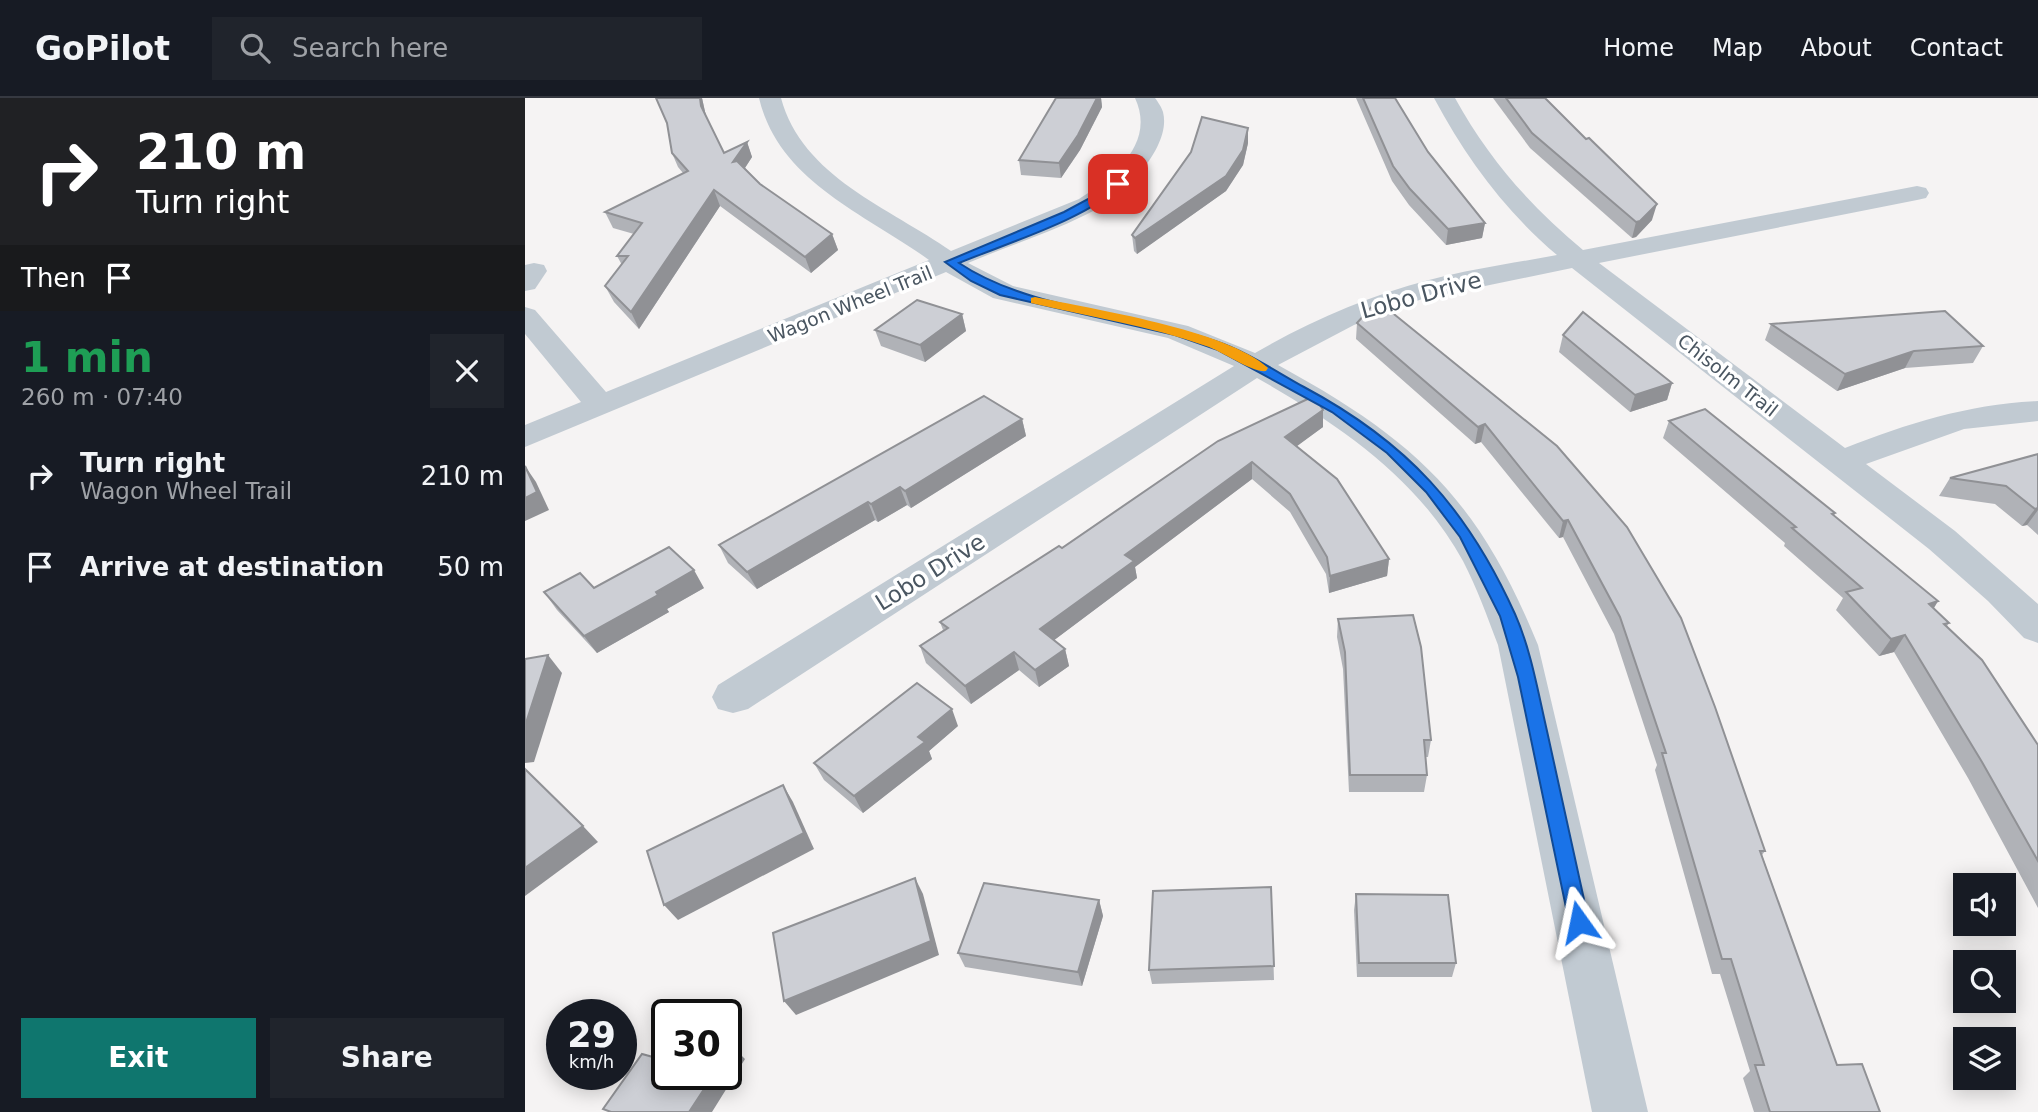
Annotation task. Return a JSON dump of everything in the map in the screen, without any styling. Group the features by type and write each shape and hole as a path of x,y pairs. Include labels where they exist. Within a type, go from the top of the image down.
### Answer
{"street":[{"path":"770,98 779,126 813,169 975,279 1004,292 1178,332 1222,347 1337,410 1392,450 1431,489 1458,522 1501,599 1526,677 1621,1112"},
{"name":"Wagon Wheel Trail","path":"525,437 1068,214 1096,200 1118,184 1136,162 1152,127 1153,112 1145,98"},
{"name":"Chisolm Trail","path":"1445,98 1462,131 1491,172 1533,217 1580,260 1958,553 2038,628"},
{"name":"Lobo Drive","path":"733,697 1320,327 1401,296 1917,193"},
{"path":"525,316 601,406"},
{"path":"1842,462 1933,425 1974,415 2038,411"}],"building":[{"path":"656,98 700,98 701,106 724,153 747,142 733,162 737,161 760,184 832,234 805,257 714,190 631,312 605,286 628,256 617,256 642,223 605,212 688,171 672,153 667,123"},
{"path":"1056,98 1097,98 1078,135 1059,163 1019,160"},
{"path":"1363,98 1395,98 1428,152 1485,223 1448,229 1410,189 1393,166"},
{"path":"1506,98 1545,98 1657,204 1636,222 1532,133"},
{"path":"1202,117 1248,128 1243,150 1226,176 1135,238 1132,235 1191,152"},
{"path":"917,300 962,314 920,345 875,330"},
{"path":"1379,302 1557,446 1627,527 1681,618 1715,707 1765,851 1760,851 1837,1065 1862,1064 1880,1112 1770,1112 1755,1065 1764,1065 1731,959 1722,959 1662,753 1666,753 1620,617 1568,520 1563,521 1485,424 1478,427 1357,323"},
{"path":"1945,311 1983,346 1914,351 1845,374 1771,324"},
{"path":"1583,312 1672,383 1635,395 1563,335"},
{"path":"984,396 1022,419 905,491 900,487 871,504 868,502 747,572 719,545"},
{"path":"1312,397 1323,410 1285,437 1337,479 1389,559 1330,576 1327,557 1290,494 1252,462 1125,555 1134,561 1040,629 1065,649 1035,670 1014,652 965,686 920,646 948,628 940,622 1059,546 1062,548 1218,441"},
{"path":"1705,409 1835,513 1832,514 1938,601 1929,604 1949,623 1944,624 1982,660 2038,745 2038,861 1905,635 1891,639 1846,592 1862,588 1792,528 1796,527 1669,421"},
{"path":"2038,454 2038,508 2035,509 2006,486 1950,478"},
{"path":"525,466 537,492 525,498"},
{"path":"669,547 694,570 656,592 658,595 584,636 544,592 580,573 594,588"},
{"path":"1413,615 1421,647 1431,740 1424,740 1427,775 1350,775 1345,652 1338,619"},
{"path":"548,655 525,726 525,659"},
{"path":"917,683 952,709 918,737 925,742 854,796 814,763"},
{"path":"525,769 583,826 525,868"},
{"path":"783,785 804,833 664,905 647,851"},
{"path":"915,878 931,941 784,1001 773,933"},
{"path":"984,883 1099,900 1078,972 958,953"},
{"path":"1271,887 1274,966 1149,970 1153,891"},
{"path":"1356,894 1448,895 1456,963 1359,963"},
{"path":"642,1054 651,1056 651,1090 703,1090 689,1112 611,1112 603,1109 616,1090 637,1090 637,1061"}],"slow traffic":[{"path":"1035,301 1178,332 1222,347 1262,368"}],"route":[{"path":"1118,184 1096,200 1068,214 951,262 986,285 1024,299 1178,332 1222,347 1337,410 1371,433 1431,489 1458,522 1481,560 1501,599 1518,645 1579,922"}]}
